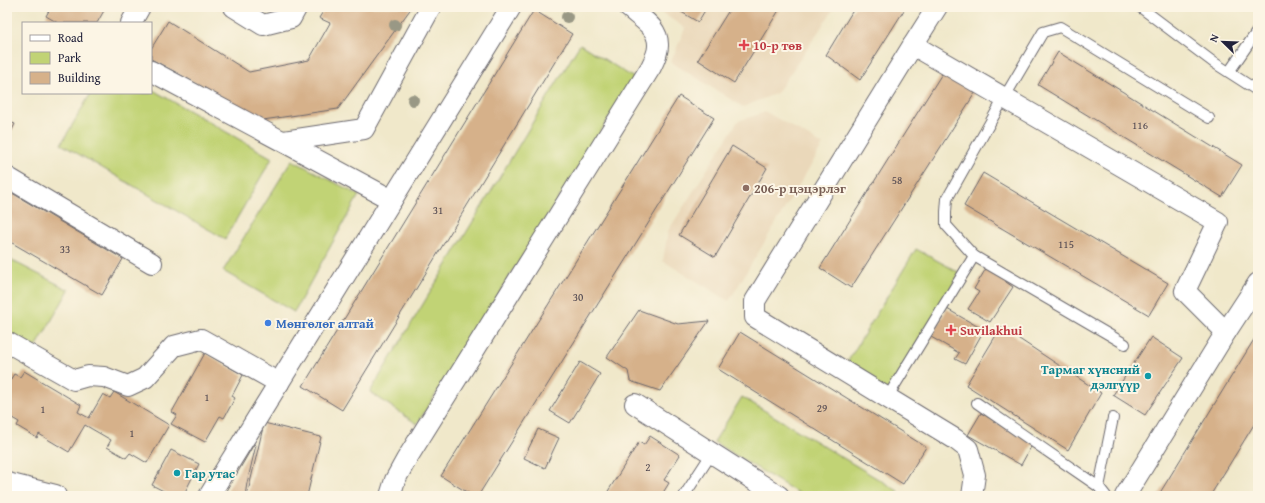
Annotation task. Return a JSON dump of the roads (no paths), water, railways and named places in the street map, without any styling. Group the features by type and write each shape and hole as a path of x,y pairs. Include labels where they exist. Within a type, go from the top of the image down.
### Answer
{"street":[{"path":"132,22 140,7"},
{"path":"234,7 263,25 290,18 297,7"},
{"path":"284,141 364,129 431,7"},
{"path":"209,496 511,7"},
{"path":"390,496 395,480 406,460 651,67 659,47 657,35 648,23 628,7"},
{"path":"937,7 755,301 755,317 955,439 968,449 975,474 972,496"},
{"path":"913,45 1218,222 1184,291 1226,332"},
{"path":"152,72 392,200"},
{"path":"7,177 152,263"},
{"path":"1125,496 1258,283"},
{"path":"7,342 74,380 88,376 104,377 128,386 146,378 174,346 200,340 278,383"},
{"path":"636,404 779,496"},
{"path":"7,484 55,496"}],"lane":[{"path":"1140,7 1213,62 1258,91"},
{"path":"1125,344 974,256 946,225 948,199 1004,98 1044,32 1060,27 1208,118"},
{"path":"1229,72 1258,30"},
{"path":"887,398 974,256"},
{"path":"977,403 1099,487 1106,496"},
{"path":"1099,487 1114,418"},
{"path":"684,496 712,453"}],"place":[{"name":"10-р төв","path":"744,45"},
{"name":"206-р цэцэрлэг","path":"746,188"},
{"name":"Мөнгөлөг алтай","path":"268,323"},
{"name":"Suvilakhui","path":"951,330"},
{"name":"Тармаг хүнсний дэлгүүр","path":"1148,376"},
{"name":"Гар утас","path":"177,473"}]}
